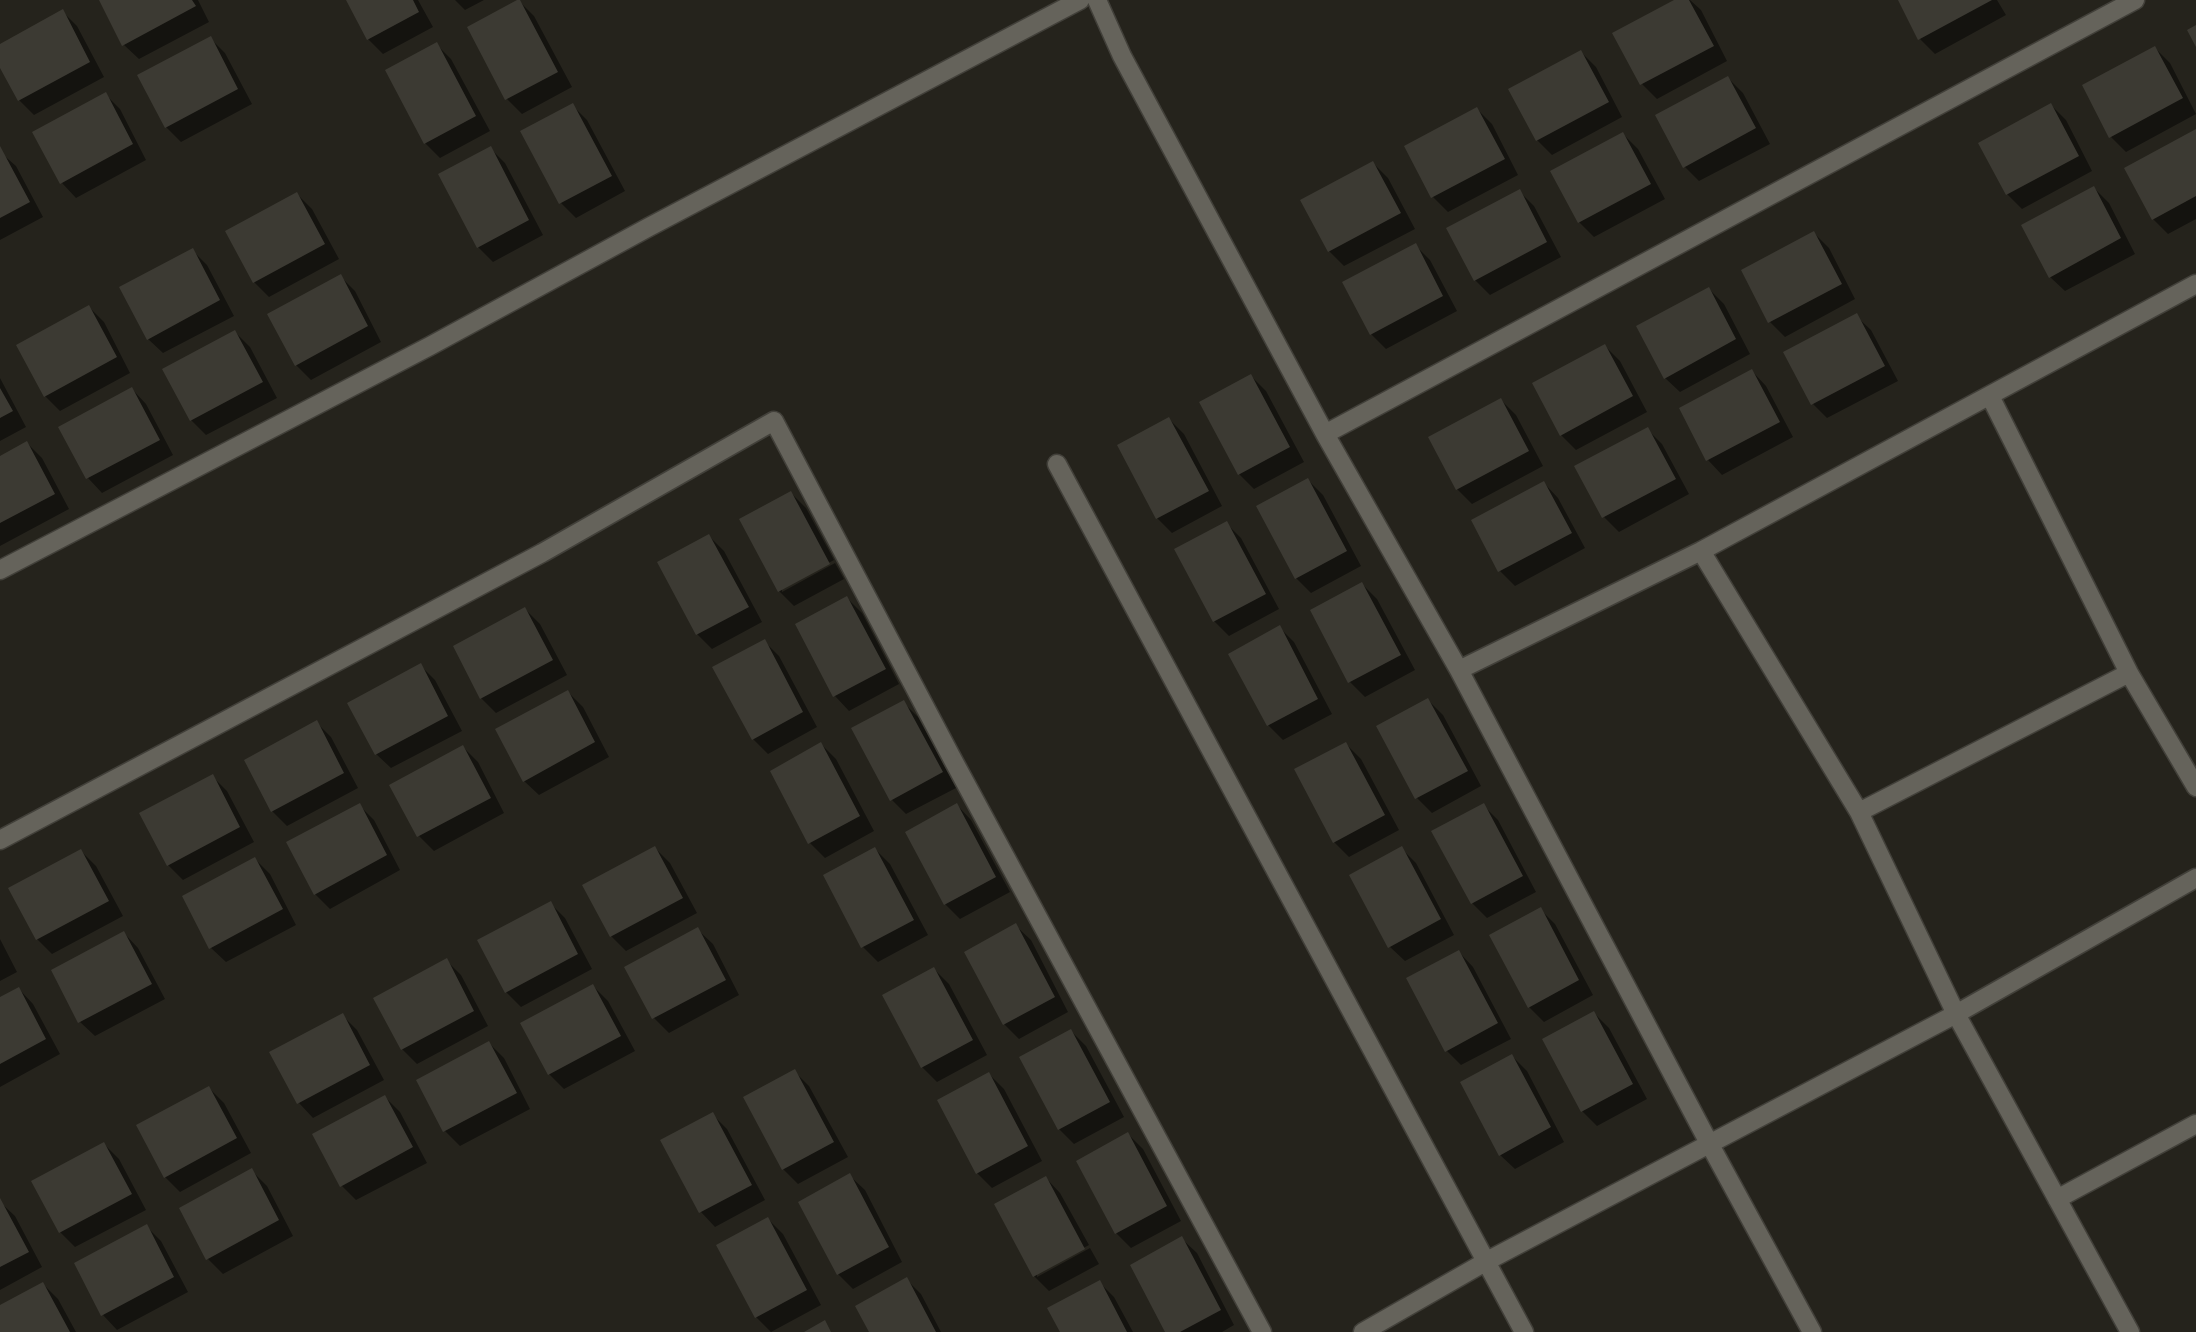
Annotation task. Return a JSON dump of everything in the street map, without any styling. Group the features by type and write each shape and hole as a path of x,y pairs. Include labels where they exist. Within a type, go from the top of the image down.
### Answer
{"street":[{"path":"0,570 405,359 1080,0"},
{"path":"1097,0 1122,56 1325,434 1459,670 1812,1332"},
{"path":"1325,434 2135,0"},
{"path":"1459,670 1701,551 2196,284"},
{"path":"1990,396 2129,673 2196,788"},
{"path":"0,840 542,554 774,421 1262,1332"},
{"path":"1057,464 1524,1332"},
{"path":"1701,551 1858,813 1956,1014 2130,1332"},
{"path":"1858,813 2129,673"},
{"path":"1363,1332 1487,1261 1956,1014 2196,878"},
{"path":"2057,1199 2196,1124"}],"building":[{"path":"99,0 192,0 196,6 122,46"},
{"path":"346,0 413,0 419,12 367,40"},
{"path":"520,0 558,72 505,100 467,27"},
{"path":"1674,0 1689,0 1714,46 1640,85 1612,33"},
{"path":"1898,0 1992,0 1918,40"},
{"path":"63,9 90,62 18,101 0,68 0,44"},
{"path":"2196,25 2196,47 2187,30"},
{"path":"211,36 238,89 165,128 137,75"},
{"path":"437,42 476,116 424,144 385,70"},
{"path":"2155,46 2183,98 2109,138 2082,85"},
{"path":"1581,50 1609,102 1536,141 1508,89"},
{"path":"1728,76 1756,128 1683,168 1655,115"},
{"path":"106,92 133,144 60,184 32,132"},
{"path":"573,103 612,176 559,204 520,131"},
{"path":"2051,103 2079,156 2006,195 1978,143"},
{"path":"1477,107 1505,159 1431,198 1404,146"},
{"path":"2196,129 2196,196 2152,220 2124,168"},
{"path":"1623,132 1651,184 1578,223 1550,171"},
{"path":"0,146 30,202 0,218"},
{"path":"491,146 529,220 477,248 438,174"},
{"path":"1373,161 1401,213 1328,252 1300,200"},
{"path":"2094,186 2121,238 2049,278 2021,225"},
{"path":"1520,189 1547,242 1474,281 1446,228"},
{"path":"297,192 325,244 253,283 225,231"},
{"path":"1814,231 1842,284 1768,323 1741,270"},
{"path":"1416,243 1443,296 1370,335 1342,282"},
{"path":"193,248 220,300 147,340 119,287"},
{"path":"341,274 368,326 295,366 267,314"},
{"path":"1709,287 1736,339 1664,379 1636,326"},
{"path":"89,305 117,357 44,397 16,345"},
{"path":"1857,313 1885,366 1811,405 1783,352"},
{"path":"235,330 263,382 190,421 162,369"},
{"path":"1605,344 1633,396 1560,436 1532,383"},
{"path":"1752,369 1780,422 1706,461 1679,408"},
{"path":"1251,374 1290,447 1238,475 1199,402"},
{"path":"132,387 160,440 86,479 58,427"},
{"path":"0,388 13,411 0,418"},
{"path":"1501,398 1529,451 1456,490 1428,437"},
{"path":"1169,417 1209,491 1156,519 1117,445"},
{"path":"1648,427 1676,479 1602,518 1574,466"},
{"path":"27,441 55,494 0,523 0,456"},
{"path":"1308,478 1347,551 1295,579 1256,506"},
{"path":"1544,481 1572,533 1498,572 1471,520"},
{"path":"791,491 830,564 778,592 739,519"},
{"path":"1227,521 1266,594 1213,622 1174,549"},
{"path":"709,534 749,607 696,635 657,562"},
{"path":"1362,582 1401,655 1348,683 1310,610"},
{"path":"847,596 886,669 833,697 795,624"},
{"path":"525,607 553,660 480,699 453,646"},
{"path":"1280,625 1318,699 1267,726 1228,654"},
{"path":"765,639 803,712 752,740 712,667"},
{"path":"421,663 448,716 375,755 347,703"},
{"path":"568,690 595,742 523,782 495,729"},
{"path":"1428,698 1468,771 1415,799 1376,726"},
{"path":"904,700 943,772 890,801 851,728"},
{"path":"317,720 344,773 271,812 244,760"},
{"path":"821,742 860,816 808,844 770,771"},
{"path":"1346,742 1385,815 1333,843 1294,769"},
{"path":"463,745 491,798 417,837 389,785"},
{"path":"213,774 240,827 167,866 139,813"},
{"path":"360,803 387,855 314,895 286,842"},
{"path":"957,803 996,877 944,905 905,832"},
{"path":"1484,803 1523,876 1471,904 1431,831"},
{"path":"655,846 683,898 610,937 582,885"},
{"path":"1402,846 1441,919 1388,948 1349,875"},
{"path":"875,847 914,920 861,948 823,875"},
{"path":"81,849 109,901 36,940 8,888"},
{"path":"255,857 283,909 209,949 182,896"},
{"path":"551,901 578,954 505,993 477,940"},
{"path":"1541,907 1579,980 1528,1008 1489,935"},
{"path":"1016,923 1055,997 1003,1025 964,952"},
{"path":"698,927 726,980 652,1019 624,967"},
{"path":"124,931 152,984 78,1023 51,970"},
{"path":"1459,950 1498,1023 1445,1052 1406,978"},
{"path":"447,958 474,1011 401,1050 373,998"},
{"path":"934,967 973,1040 921,1068 882,995"},
{"path":"593,984 621,1036 548,1075 520,1023"},
{"path":"19,987 46,1039 0,1064 0,997"},
{"path":"1594,1011 1633,1084 1581,1112 1542,1039"},
{"path":"343,1013 370,1065 297,1104 269,1052"},
{"path":"1071,1029 1110,1102 1058,1130 1019,1057"},
{"path":"489,1041 517,1093 443,1132 416,1080"},
{"path":"1512,1054 1551,1127 1499,1156 1460,1082"},
{"path":"795,1069 834,1142 782,1170 743,1097"},
{"path":"989,1072 1028,1146 976,1174 937,1100"},
{"path":"209,1086 237,1138 164,1178 136,1125"},
{"path":"385,1095 413,1147 340,1187 312,1134"},
{"path":"713,1112 752,1185 699,1213 660,1140"},
{"path":"1128,1132 1167,1206 1115,1234 1076,1161"},
{"path":"104,1142 132,1194 59,1233 31,1181"},
{"path":"252,1168 279,1220 206,1260 179,1208"},
{"path":"850,1173 889,1247 837,1275 798,1202"},
{"path":"1046,1176 1085,1249 1033,1277 994,1204"},
{"path":"0,1198 29,1252 0,1267"},
{"path":"768,1217 807,1290 755,1318 716,1245"},
{"path":"147,1224 174,1277 101,1316 74,1263"},
{"path":"1182,1236 1221,1310 1180,1332 1165,1332 1130,1265"},
{"path":"907,1277 936,1332 869,1332 855,1306"},
{"path":"1100,1280 1127,1332 1060,1332 1047,1308"},
{"path":"43,1282 70,1332 0,1332 0,1305"},
{"path":"825,1320 831,1332 804,1332"}]}
